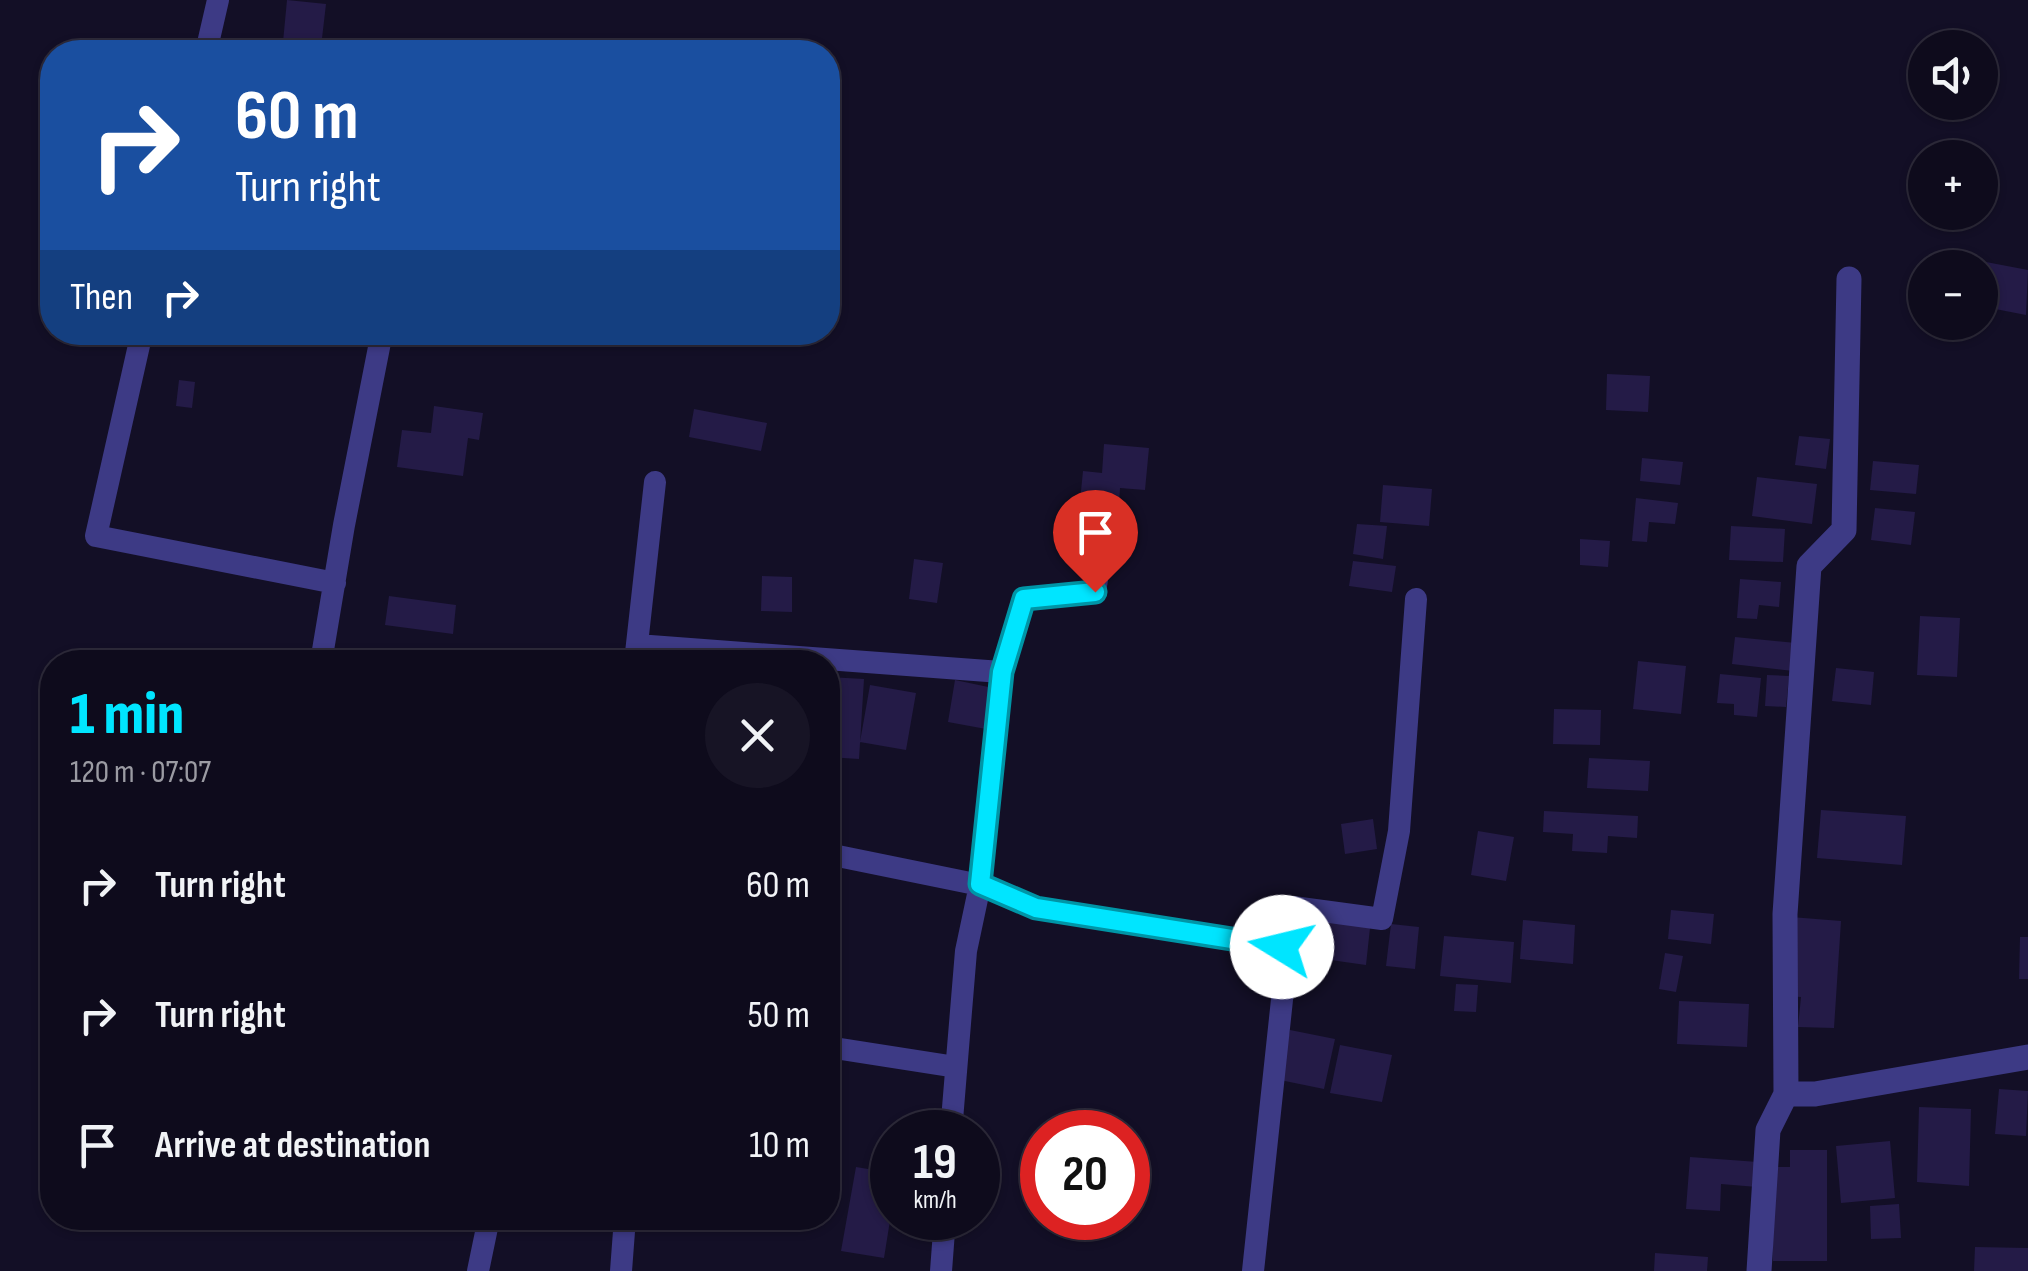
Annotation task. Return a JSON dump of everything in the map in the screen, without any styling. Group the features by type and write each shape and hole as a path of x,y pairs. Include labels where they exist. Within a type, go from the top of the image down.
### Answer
{"street":[{"path":"1759,1271 1768,1130 1786,1094 1785,914 1809,566 1844,530 1848,279"},
{"path":"1786,1094 1815,1094 2028,1057"}],"lane":[{"path":"209,40 218,0"},
{"path":"139,345 96,536 334,584"},
{"path":"323,650 380,345"},
{"path":"636,650 655,482"},
{"path":"953,1110 966,952 980,884 1002,672 1024,599 1095,592 1102,548"},
{"path":"840,856 980,884 1036,908 1282,947 1293,907 1382,920 1398,831 1416,599"},
{"path":"840,664 1002,672"},
{"path":"1253,1271 1284,981"},
{"path":"840,1049 956,1067"},
{"path":"478,1271 486,1230"},
{"path":"621,1271 624,1230"},
{"path":"941,1271 943,1240"}],"building":[{"path":"287,0 326,4 322,40 283,40"},
{"path":"1998,264 2028,270 2026,315 1998,310"},
{"path":"1607,374 1650,376 1648,412 1606,410"},
{"path":"179,380 195,382 192,408 176,406"},
{"path":"434,406 483,413 479,440 468,438 463,476 397,467 402,430 431,433"},
{"path":"694,409 767,423 761,451 689,437"},
{"path":"1799,436 1830,439 1826,469 1795,465"},
{"path":"1104,444 1149,448 1145,490 1120,488 1119,504 1080,501 1083,471 1102,473"},
{"path":"1642,458 1683,462 1680,485 1640,481"},
{"path":"1873,461 1919,465 1916,494 1870,490"},
{"path":"1757,477 1817,484 1812,524 1752,516"},
{"path":"1383,485 1432,489 1429,526 1380,522"},
{"path":"1636,498 1678,503 1675,524 1649,522 1647,542 1632,541"},
{"path":"1875,508 1915,512 1911,545 1871,540"},
{"path":"1357,524 1387,526 1383,559 1353,554"},
{"path":"1731,526 1785,529 1783,562 1729,560"},
{"path":"1580,539 1610,541 1608,567 1580,565"},
{"path":"914,559 943,563 937,603 909,599"},
{"path":"1353,561 1396,566 1392,592 1349,586"},
{"path":"762,576 792,577 792,612 761,611"},
{"path":"1740,579 1781,582 1779,607 1759,605 1757,619 1737,618"},
{"path":"389,596 456,605 453,634 385,625"},
{"path":"1920,616 1960,618 1957,677 1917,675"},
{"path":"1735,637 1796,643 1793,671 1732,664"},
{"path":"1638,661 1686,666 1681,714 1633,709"},
{"path":"1836,668 1874,672 1871,705 1832,701"},
{"path":"1720,674 1761,678 1757,717 1734,715 1734,704 1717,703"},
{"path":"1767,675 1789,676 1786,707 1765,706"},
{"path":"840,678 864,679 859,759 840,758"},
{"path":"955,680 993,688 986,729 948,722"},
{"path":"870,685 916,693 906,750 860,742"},
{"path":"1554,709 1601,710 1600,745 1553,744"},
{"path":"1589,758 1650,761 1648,791 1587,788"},
{"path":"1821,810 1906,816 1902,865 1817,858"},
{"path":"1544,811 1638,816 1637,838 1608,836 1607,853 1572,851 1573,834 1543,832"},
{"path":"1373,819 1377,849 1345,854 1341,824"},
{"path":"1478,831 1514,837 1506,881 1471,875"},
{"path":"1671,910 1714,914 1711,944 1668,939"},
{"path":"1307,917 1370,928 1366,965 1302,956"},
{"path":"1791,917 1841,921 1834,1028 1798,1027 1801,997 1787,996"},
{"path":"1523,920 1575,925 1573,964 1520,959"},
{"path":"1391,924 1419,927 1415,969 1386,966"},
{"path":"1444,936 1514,942 1511,983 1440,976"},
{"path":"2020,937 2028,937 2028,979 2019,979"},
{"path":"1665,953 1683,956 1676,992 1659,989"},
{"path":"1456,984 1478,985 1476,1012 1454,1011"},
{"path":"1679,1001 1749,1004 1747,1047 1677,1044"},
{"path":"1290,1030 1335,1039 1324,1089 1280,1080"},
{"path":"1340,1045 1392,1055 1382,1102 1330,1093"},
{"path":"1999,1089 2028,1091 2026,1136 1995,1134"},
{"path":"1919,1107 1971,1109 1969,1186 1917,1182"},
{"path":"1890,1141 1895,1198 1841,1203 1836,1146"},
{"path":"1790,1150 1827,1150 1827,1261 1773,1261 1773,1167 1790,1167"},
{"path":"1690,1157 1758,1162 1757,1187 1721,1184 1720,1211 1686,1209"},
{"path":"856,1167 870,1169 870,1240 887,1240 884,1258 841,1251"},
{"path":"1899,1204 1901,1238 1871,1239 1870,1206"},
{"path":"1975,1247 2028,1248 2028,1271 1974,1271"},
{"path":"1655,1253 1708,1257 1707,1271 1654,1271"}],"route":[{"path":"1095,592 1024,599 1002,672 980,884 1036,908 1282,947"}]}
